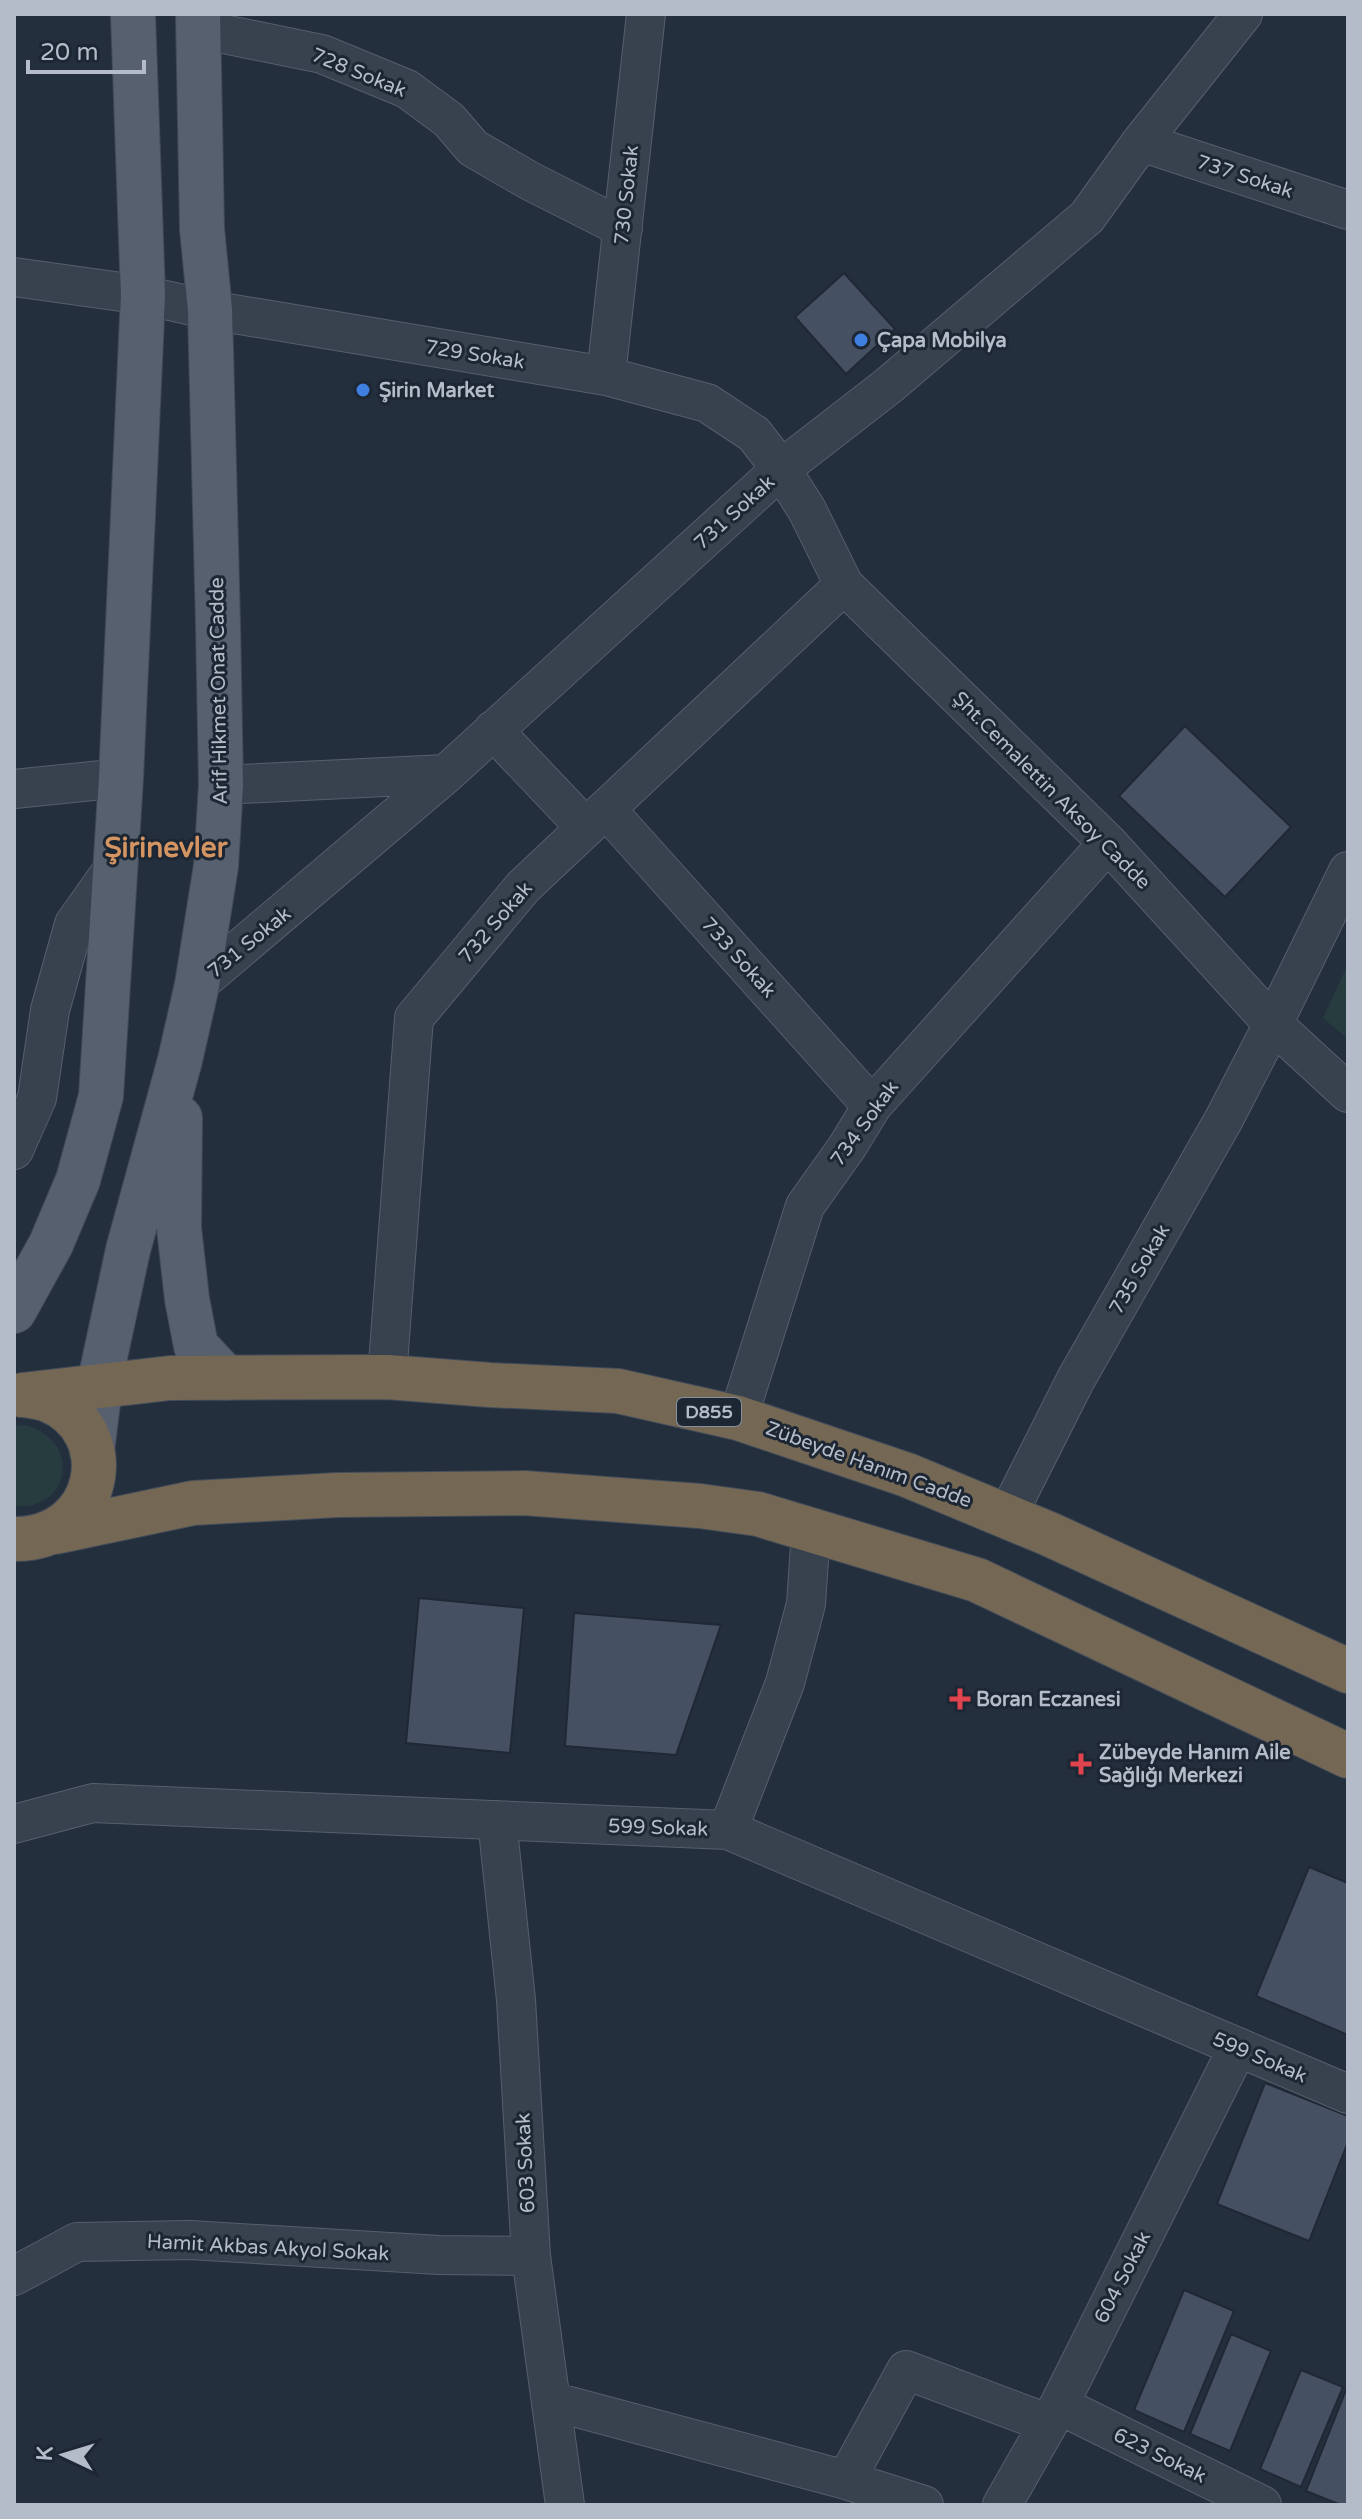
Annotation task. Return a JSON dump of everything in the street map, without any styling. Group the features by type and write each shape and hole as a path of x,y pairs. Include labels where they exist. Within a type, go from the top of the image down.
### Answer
{"highway":[{"name":"Zübeyde Hanım Cadde","path":"18,1395 170,1378 387,1377 618,1391 738,1418 907,1475 1007,1516 1347,1669"},
{"path":"18,1395 46,1399 67,1411 83,1428 92,1451 94,1475 87,1498 74,1518 35,1536"},
{"path":"35,1536 193,1503 337,1495 509,1493 700,1506 758,1514 977,1580 1348,1756"}],"main road":[{"path":"16,1303 51,1244 78,1180 101,1096 121,778 143,295 133,14"},
{"name":"Arif Hikmet Onat Cadde","path":"92,1451 100,1386 128,1250 180,1060 197,985 216,866 221,785 210,310 202,229 198,22"},
{"path":"180,1060 179,1228 187,1299 196,1346 226,1378"}],"street":[{"name":"730 Sokak","path":"606,376 646,14"},
{"name":"731 Sokak","path":"197,985 446,774 781,469 888,386 1087,217 1141,142 1243,14"},
{"name":"728 Sokak","path":"198,22 322,54 407,89 449,120 473,148 623,228"},
{"name":"737 Sokak","path":"1141,142 1348,210"},
{"name":"729 Sokak","path":"14,277 143,295 210,310 606,376 707,403 754,434 781,469"},
{"name":"Şht.Cemalettin Aksoy Cadde","path":"781,469 807,510 844,585 1108,843 1273,1024 1348,1093"},
{"name":"732 Sokak","path":"387,1377 414,1018 523,887 844,585"},
{"name":"733 Sokak","path":"493,730 596,818 872,1106"},
{"path":"221,785 446,774"},
{"path":"14,789 121,778"},
{"name":"734 Sokak","path":"738,1418 805,1206 872,1106 1108,843"},
{"path":"14,1150 37,1098 50,1010 74,924 115,866"},
{"name":"735 Sokak","path":"1007,1516 1076,1379 1224,1119 1348,871"},
{"path":"728,1830 785,1683 806,1604 811,1531"},
{"name":"599 Sokak","path":"14,1824 93,1803 728,1830 1348,2094"},
{"name":"603 Sokak","path":"497,1820 516,2000 531,2256 565,2505"},
{"name":"604 Sokak","path":"1002,2505 1053,2414 1238,2047"},
{"name":"Hamit Akbas Akyol Sokak","path":"14,2276 77,2242 190,2240 439,2255 531,2256"},
{"name":"623 Sokak","path":"846,2480 906,2370 1053,2414 1262,2505"},
{"path":"551,2401 846,2480 924,2505"}],"green space":[{"path":"1348,964 1348,1039 1323,1018"},
{"path":"24,1425 43,1432 55,1444 62,1458 62,1473 58,1486 48,1498 33,1505 14,1506 14,1426"}],"building":[{"path":"844,273 895,329 846,374 795,317"},
{"path":"1185,726 1291,827 1225,897 1119,796"},
{"path":"419,1598 524,1608 510,1753 406,1743"},
{"path":"574,1613 721,1625 676,1755 565,1746"},
{"path":"1309,1867 1348,1883 1348,2035 1256,1996"},
{"path":"1265,2083 1348,2116 1348,2142 1309,2241 1217,2204"},
{"path":"1184,2290 1234,2311 1184,2432 1134,2410"},
{"path":"1231,2334 1271,2351 1230,2451 1190,2434"},
{"path":"1301,2370 1343,2387 1301,2487 1260,2469"},
{"path":"1348,2385 1348,2505 1341,2505 1306,2491"}],"place":[{"name":"Çapa Mobilya","path":"861,340"},
{"name":"Şirin Market","path":"363,390"},
{"name":"Boran Eczanesi","path":"960,1699"},
{"name":"Zübeyde Hanım Aile Sağlığı Merkezi","path":"1081,1764"}],"district":[{"name":"Şirinevler","path":"166,847"}]}
